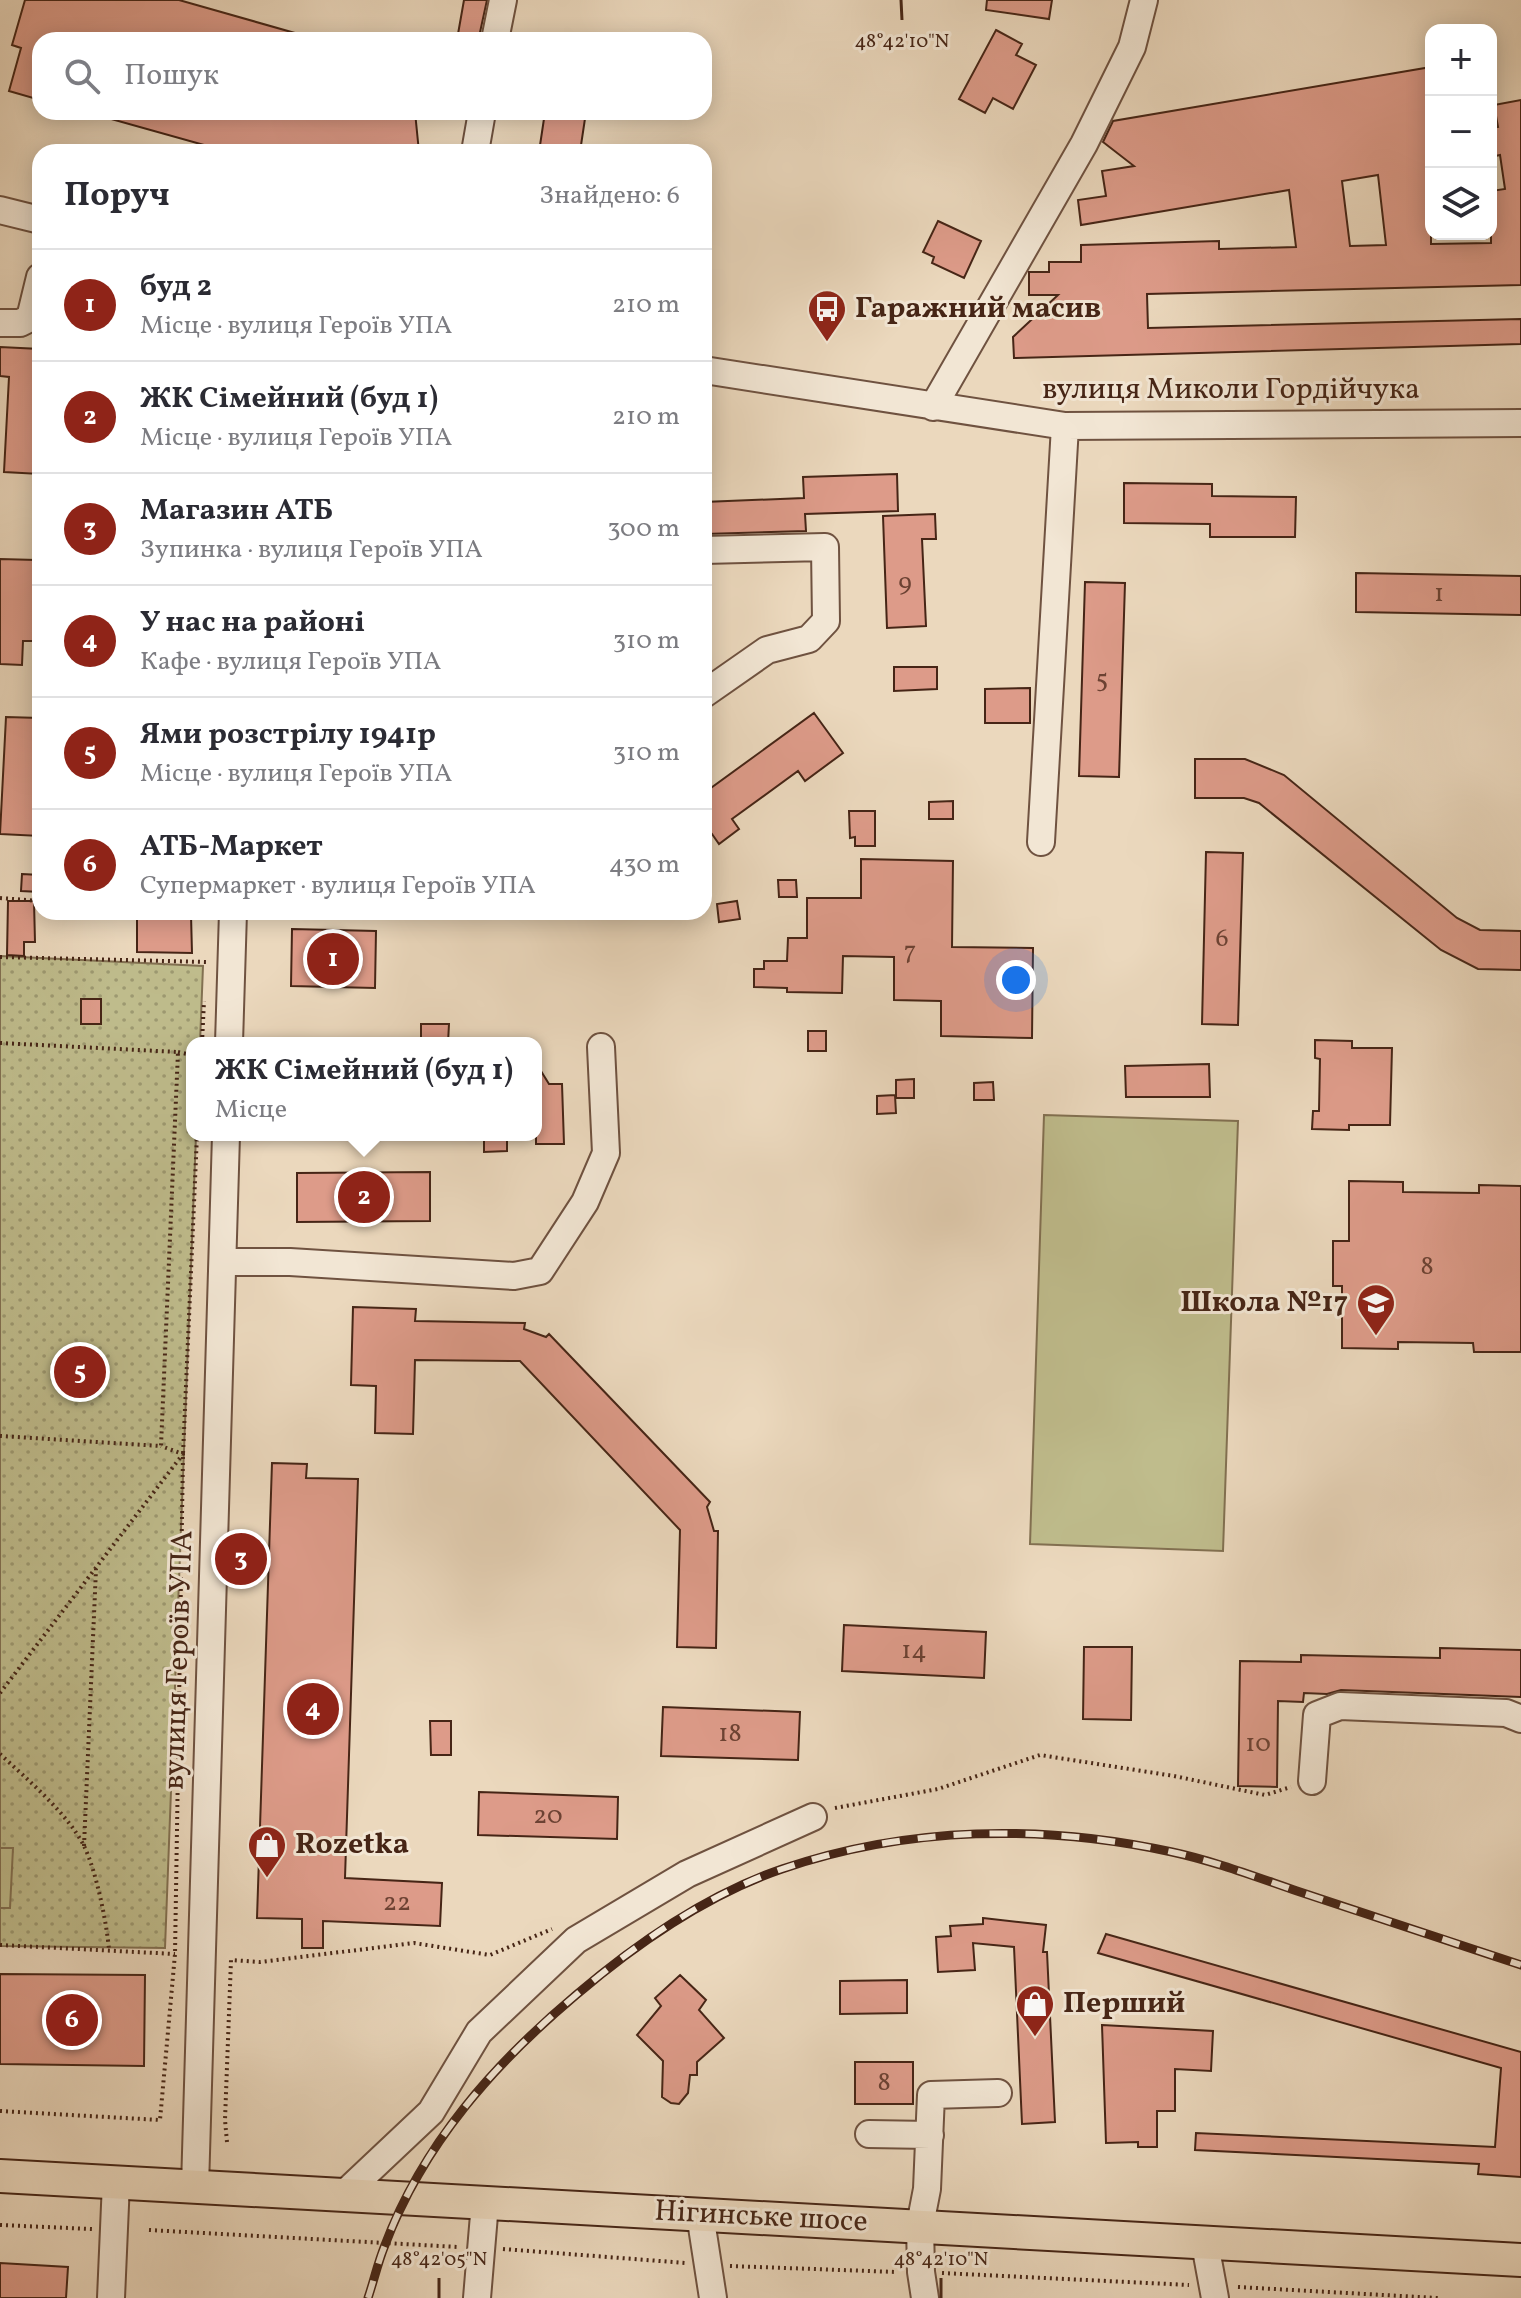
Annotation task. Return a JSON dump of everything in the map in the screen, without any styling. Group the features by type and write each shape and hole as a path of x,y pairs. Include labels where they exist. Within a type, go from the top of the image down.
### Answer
{"main road":[{"name":"Нігинське шосе","path":"0,2176 1521,2260"}],"street":[{"path":"497,32 503,0"},
{"path":"933,407 1091,131 1132,47 1144,0"},
{"path":"476,144 481,120"},
{"path":"0,210 32,218"},
{"path":"0,323 20,323 30,318 32,310"},
{"name":"вулиця Миколи Гордійчука","path":"712,371 1065,426 1521,423"},
{"path":"1041,842 1065,426"},
{"path":"712,550 825,547 826,621 809,639 767,650 712,688"},
{"path":"229,1037 233,920"},
{"path":"223,1262 290,1262 514,1276 540,1271 585,1202 606,1153 601,1047"},
{"name":"вулиця Героїв УПА","path":"195,2187 226,1141"},
{"path":"1312,1781 1317,1715 1340,1706 1506,1713 1521,1719"},
{"path":"343,2195 431,2112 479,2032 576,1940 687,1874 813,1817"},
{"path":"923,2285 920,2225 927,2189 931,2095 998,2093"},
{"path":"869,2134 930,2135"},
{"path":"111,2298 116,2182"},
{"path":"477,2298 485,2203"},
{"path":"700,2214 713,2298"},
{"path":"1205,2244 1214,2292"}],"path":[{"path":"0,898 32,900"},
{"path":"0,957 207,962"},
{"path":"0,1043 186,1054"},
{"path":"161,1446 178,1052"},
{"path":"0,2111 160,2120 175,1954 183,1454 197,1141"},
{"path":"0,1436 161,1446 183,1454"},
{"path":"0,1693 183,1454"},
{"path":"96,1567 84,1846 109,1950"},
{"path":"0,1754 49,1800 84,1846"},
{"path":"813,1817 837,1807 938,1789 1040,1755 1174,1776 1265,1795 1312,1781"},
{"path":"227,2142 225,2120 231,1960 260,1962 414,1943 490,1955 558,1926"},
{"path":"0,1945 175,1954"},
{"path":"0,2225 92,2229"},
{"path":"149,2230 479,2248 923,2285 1438,2298"}],"shaded area":[{"path":"0,956 203,966 200,1037 186,1037 186,1141 196,1141 165,1948 0,1946"},
{"path":"1044,1115 1238,1121 1223,1551 1030,1544"},
{"path":"0,1848 13,1848 10,1908 0,1908"}],"building":[{"path":"25,0 179,0 291,32 32,32 32,98 9,91 21,48 12,45"},
{"path":"464,0 487,0 480,32 458,32"},
{"path":"987,0 1052,0 1049,19 986,10"},
{"path":"996,30 1022,44 1016,55 1036,65 1013,109 993,98 985,113 959,99"},
{"path":"1425,68 1425,240 1431,240 1431,244 1491,243 1491,240 1497,240 1497,190 1505,189 1500,155 1497,156 1497,104 1521,100 1521,285 1147,294 1148,328 1521,319 1521,344 1014,358 1013,337 1058,295 1029,295 1029,272 1049,272 1049,262 1081,262 1081,245 1219,241 1219,249 1296,247 1289,190 1081,225 1078,200 1106,196 1102,171 1134,166 1103,142 1113,121","holes":["1378,175 1386,245 1350,246 1342,181"]},
{"path":"115,120 416,120 418,144 200,144"},
{"path":"544,120 585,120 581,144 540,144"},
{"path":"938,221 981,241 964,278 932,263 934,257 923,252"},
{"path":"0,347 32,349 32,474 4,472 9,377 0,376"},
{"path":"897,474 898,511 805,514 806,531 712,534 712,502 804,498 803,477"},
{"path":"1124,483 1212,484 1212,496 1296,497 1295,537 1210,537 1210,524 1124,523"},
{"path":"935,514 936,539 922,539 926,626 887,628 883,516"},
{"path":"0,559 32,560 32,641 23,641 22,665 0,664"},
{"path":"1356,573 1521,576 1521,615 1356,612"},
{"path":"1085,582 1125,583 1119,777 1079,776"},
{"path":"894,667 937,667 937,689 894,691"},
{"path":"1030,688 1030,723 985,723 985,689"},
{"path":"814,713 843,753 805,781 798,771 732,819 739,829 719,844 712,834 712,787"},
{"path":"6,717 32,718 32,836 0,834"},
{"path":"1195,759 1245,759 1284,775 1457,918 1480,930 1521,931 1521,970 1478,969 1441,950 1259,803 1244,798 1195,798"},
{"path":"953,801 953,819 929,819 929,802"},
{"path":"849,811 875,811 875,846 855,846 855,837 850,838"},
{"path":"1206,852 1243,853 1238,1025 1202,1024"},
{"path":"861,859 953,861 952,947 1033,948 1032,1038 941,1036 941,1001 894,1000 894,957 843,956 842,993 787,992 787,988 754,987 754,969 764,969 764,961 787,961 788,938 807,938 807,898 861,898"},
{"path":"22,874 32,875 32,892 21,891"},
{"path":"778,880 796,880 797,897 779,897"},
{"path":"8,901 32,901 35,942 24,942 24,956 7,955"},
{"path":"737,901 740,919 719,922 717,904"},
{"path":"137,920 191,920 192,953 137,952"},
{"path":"292,929 376,931 375,988 291,986"},
{"path":"81,999 101,999 101,1024 81,1024"},
{"path":"421,1024 449,1024 448,1037 421,1037"},
{"path":"808,1031 826,1031 826,1051 808,1051"},
{"path":"1315,1040 1352,1041 1352,1048 1392,1048 1390,1125 1349,1125 1349,1130 1312,1129 1313,1111 1319,1111 1320,1059 1315,1058"},
{"path":"1209,1064 1210,1097 1126,1097 1125,1066"},
{"path":"542,1073 549,1084 562,1084 564,1144 536,1144 536,1141 542,1141"},
{"path":"914,1079 914,1098 896,1098 896,1080"},
{"path":"993,1082 994,1100 974,1100 974,1083"},
{"path":"895,1095 896,1113 877,1114 877,1096"},
{"path":"484,1141 507,1141 507,1151 484,1152"},
{"path":"430,1172 430,1221 297,1222 297,1173"},
{"path":"1349,1181 1403,1182 1403,1192 1479,1193 1479,1185 1521,1186 1521,1352 1474,1352 1473,1343 1398,1342 1398,1349 1342,1348 1342,1286 1333,1286 1333,1241 1349,1241"},
{"path":"353,1307 416,1309 415,1321 525,1323 524,1329 546,1337 549,1334 710,1502 707,1507 714,1531 718,1531 716,1648 677,1647 680,1530 520,1361 415,1360 413,1434 375,1433 376,1386 351,1385"},
{"path":"272,1463 307,1464 306,1478 358,1479 345,1878 442,1883 440,1926 323,1921 323,1948 302,1948 302,1919 257,1918"},
{"path":"844,1625 986,1632 984,1678 842,1671"},
{"path":"1084,1647 1132,1647 1131,1720 1083,1719"},
{"path":"1440,1648 1521,1650 1521,1697 1341,1690 1327,1694 1304,1693 1303,1702 1278,1701 1277,1787 1238,1786 1240,1661 1301,1662 1301,1655 1440,1658"},
{"path":"663,1707 800,1712 798,1760 661,1756"},
{"path":"430,1721 451,1721 451,1755 431,1755"},
{"path":"479,1792 618,1797 617,1839 478,1835"},
{"name":"Перший","path":"983,1918 1046,1925 1043,1952 1047,1952 1055,2122 1022,2124 1014,1947 973,1943 975,1970 938,1972 936,1937 951,1936 950,1926 983,1924"},
{"path":"1106,1934 1521,2052 1521,2177 1478,2174 1479,2164 1195,2150 1196,2133 1495,2147 1501,2068 1098,1953"},
{"path":"0,1974 145,1975 144,2066 0,2064"},
{"path":"680,1975 706,2000 699,2010 724,2038 697,2062 697,2075 690,2075 688,2093 679,2104 662,2097 663,2061 637,2035 661,2006 655,1998"},
{"path":"907,1980 907,2013 840,2014 840,1981"},
{"path":"1102,2025 1213,2031 1211,2071 1175,2069 1175,2111 1157,2111 1157,2147 1138,2147 1138,2142 1106,2143"},
{"path":"855,2062 913,2062 913,2104 855,2104"},
{"path":"0,2263 68,2267 66,2298 0,2298"}],"railway":[{"path":"368,2298 385,2245 419,2173 464,2108 546,2021 599,1976 673,1922 754,1880 830,1855 878,1844 976,1834 1025,1834 1123,1843 1219,1865 1521,1965"}],"place":[{"name":"Гаражний масив","path":"827,343"},
{"name":"буд 2","path":"333,959"},
{"name":"ЖК Сімейний (буд 1)","path":"364,1197"},
{"name":"Школа №17","path":"1376,1337"},
{"name":"Ями розстрілу 1941р","path":"80,1372"},
{"name":"Магазин АТБ","path":"241,1559"},
{"name":"У нас на районі","path":"313,1709"},
{"name":"Rozetka","path":"267,1879"},
{"name":"АТБ-Маркет","path":"72,2020"},
{"name":"Перший","path":"1035,2038"}]}
